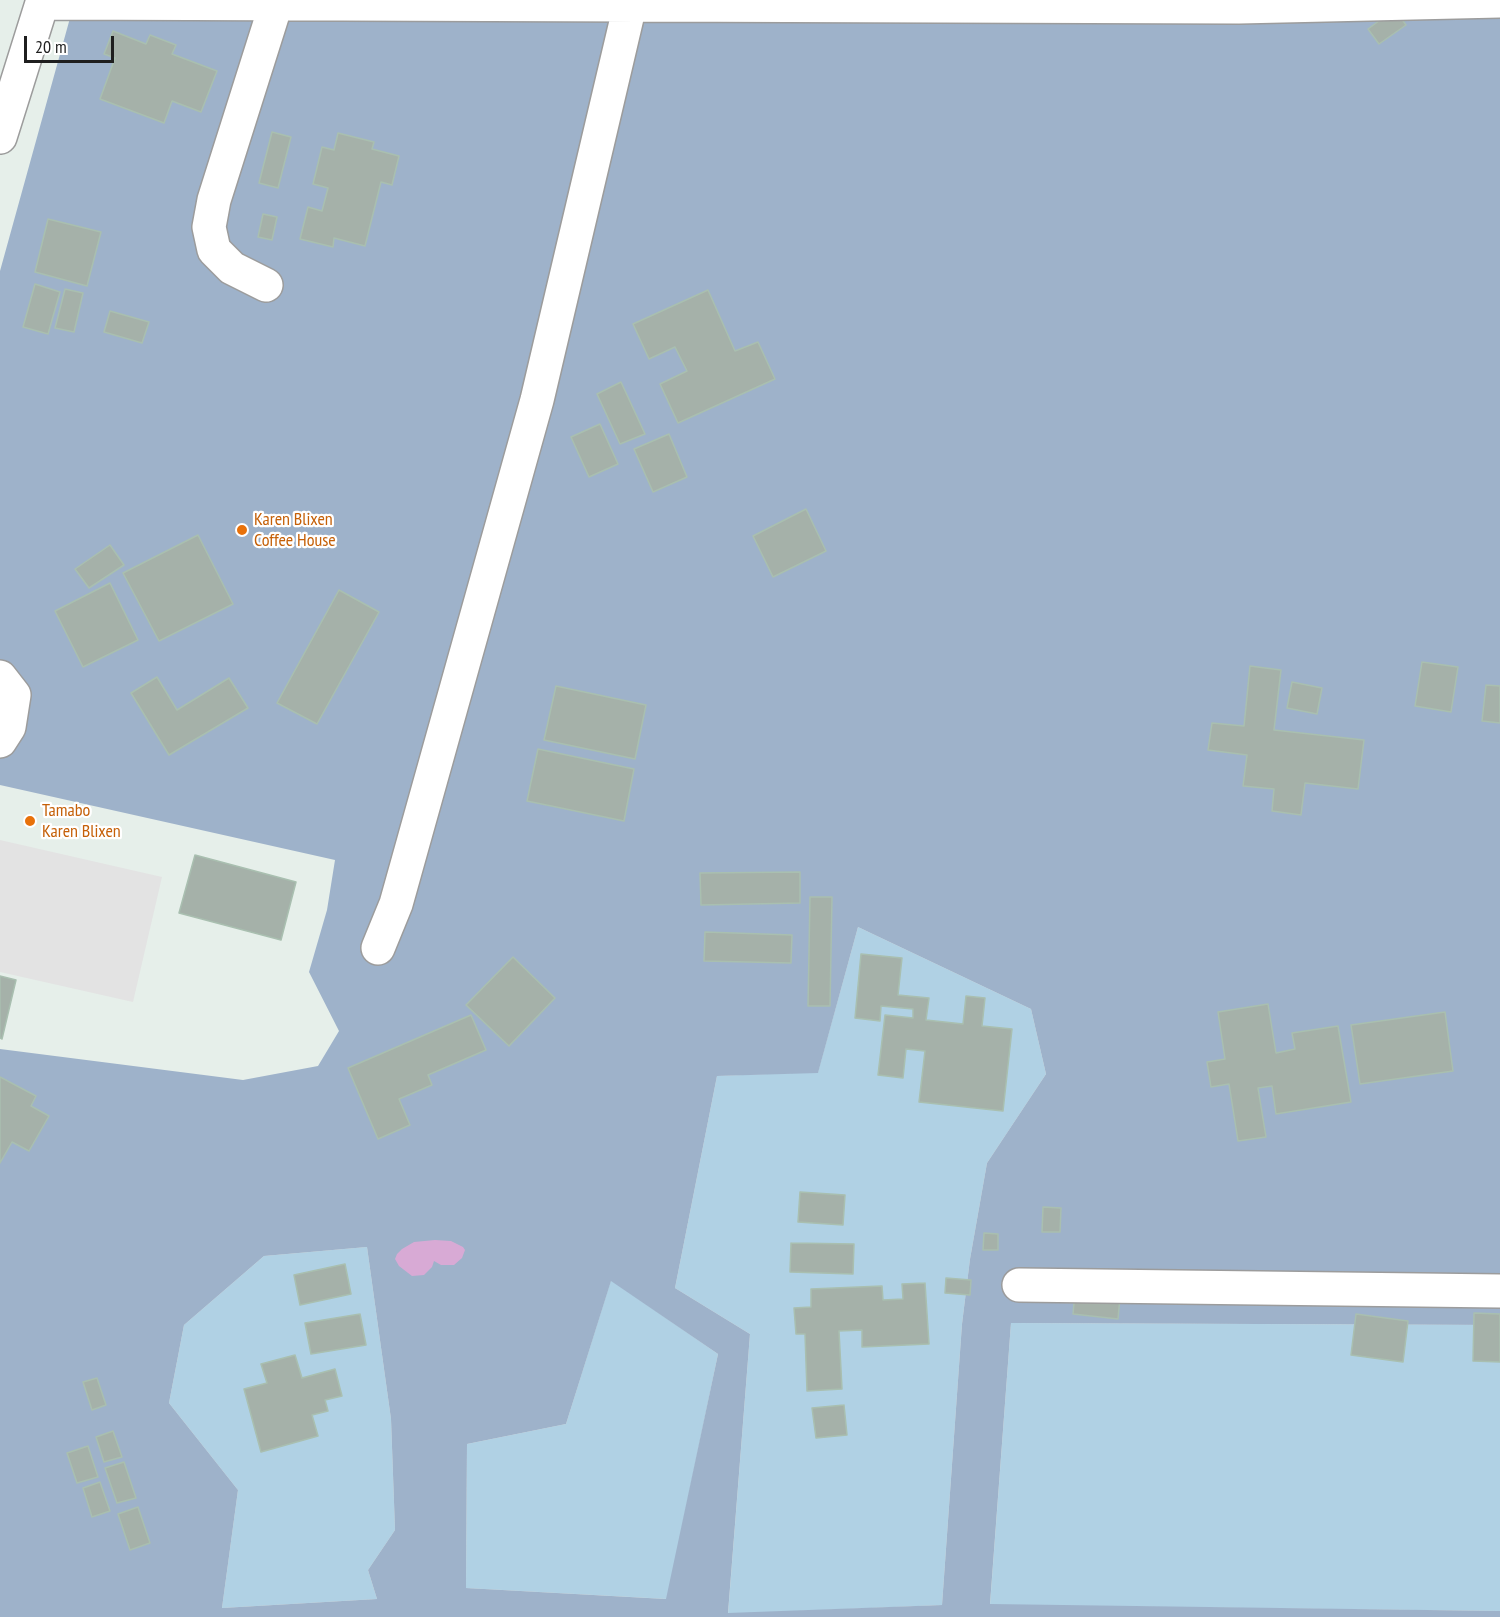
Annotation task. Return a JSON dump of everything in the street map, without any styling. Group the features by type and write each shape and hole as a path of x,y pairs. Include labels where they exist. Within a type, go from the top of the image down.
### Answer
{"street":[{"path":"0,137 43,1 276,4 1239,7 1500,1"},
{"path":"266,285 232,268 214,250 209,226 214,200 276,4"},
{"path":"378,948 396,904 537,400 630,5"},
{"path":"0,677 14,695 9,727 0,741"},
{"path":"1019,1285 1500,1292"}],"shaded area":[{"path":"75,0 1500,0 1500,1325 1011,1323 990,1604 1500,1611 1500,1617 0,1617 0,1049 243,1080 318,1066 339,1031 309,972 327,910 335,860 0,785 0,271","holes":["858,927 1031,1009 1046,1074 987,1163 970,1259 962,1324 942,1605 728,1613 750,1334 675,1288 717,1076 818,1073","367,1247 391,1419 395,1530 368,1570 377,1599 222,1608 238,1490 169,1403 184,1325 264,1256","611,1281 718,1354 666,1599 466,1588 467,1444 566,1424"]},
{"path":"0,840 162,877 133,1002 0,972"},
{"path":"858,927 1031,1009 1046,1074 987,1163 970,1259 962,1324 942,1605 728,1614 750,1334 675,1288 717,1076 818,1072"},
{"path":"451,1241 463,1247 465,1250 462,1258 454,1265 441,1265 434,1261 432,1267 424,1275 412,1276 399,1266 395,1259 402,1249 414,1242"},
{"path":"367,1247 391,1419 395,1530 368,1570 377,1599 222,1608 238,1490 169,1403 184,1325 264,1256"},
{"path":"611,1280 718,1354 667,1599 466,1588 467,1444 566,1424"},
{"path":"1011,1323 1500,1325 1500,1611 990,1605"}],"building":[{"path":"1395,9 1406,25 1379,44 1368,29"},
{"path":"113,31 146,44 150,35 176,45 172,54 217,71 201,112 172,101 164,123 100,99 115,58 104,54"},
{"path":"272,132 291,137 278,188 259,183"},
{"path":"338,133 374,142 372,149 399,156 392,185 381,182 365,246 334,238 333,247 300,239 308,207 322,211 328,188 313,184 322,147 334,150"},
{"path":"263,214 277,217 272,240 258,237"},
{"path":"48,219 101,232 87,286 35,272"},
{"path":"35,284 60,292 48,334 23,327"},
{"path":"65,289 83,293 74,332 55,328"},
{"path":"708,290 735,351 758,342 775,379 678,423 660,384 687,371 675,347 649,359 633,324"},
{"path":"110,311 149,322 142,343 104,332"},
{"path":"621,382 645,434 620,444 597,394"},
{"path":"600,424 618,464 589,477 571,437"},
{"path":"669,434 687,477 653,492 634,449"},
{"path":"806,509 826,551 773,577 753,536"},
{"path":"198,535 233,604 159,641 123,573"},
{"path":"110,545 124,565 89,588 75,569"},
{"path":"110,583 138,640 83,667 55,611"},
{"path":"339,590 379,612 317,724 277,703"},
{"path":"1422,662 1458,667 1451,712 1415,706"},
{"path":"1250,666 1281,670 1274,730 1364,740 1358,789 1305,783 1301,815 1272,811 1274,789 1243,786 1247,755 1208,750 1212,723 1244,726"},
{"path":"157,677 177,710 229,678 248,708 169,755 131,693"},
{"path":"1292,682 1322,688 1317,714 1287,708"},
{"path":"1486,685 1500,686 1500,723 1482,721"},
{"path":"556,686 646,705 635,759 544,740"},
{"path":"538,749 634,769 624,821 527,801"},
{"path":"195,855 296,882 281,940 179,913"},
{"path":"800,872 800,903 701,905 700,873"},
{"path":"810,897 832,897 830,1006 808,1006"},
{"path":"705,932 792,935 791,963 704,961"},
{"path":"861,954 902,958 898,995 929,998 926,1020 963,1024 966,996 985,998 982,1026 1012,1029 1003,1111 919,1102 925,1051 906,1049 903,1078 878,1075 885,1015 913,1018 913,1009 881,1006 880,1021 855,1018"},
{"path":"513,957 555,998 509,1046 466,1005"},
{"path":"0,976 16,980 2,1039 0,1038"},
{"path":"1268,1004 1276,1053 1295,1049 1292,1033 1338,1026 1351,1102 1276,1114 1272,1086 1258,1088 1266,1137 1238,1141 1229,1084 1211,1087 1207,1062 1225,1059 1218,1012"},
{"path":"1445,1012 1453,1071 1360,1084 1351,1025"},
{"path":"471,1015 486,1050 428,1075 432,1085 399,1099 410,1125 378,1139 348,1068"},
{"path":"0,1077 36,1096 31,1106 49,1116 29,1151 12,1142 0,1163"},
{"path":"800,1192 845,1195 843,1225 798,1222"},
{"path":"1043,1207 1061,1208 1060,1232 1042,1232"},
{"path":"984,1233 998,1234 998,1250 983,1250"},
{"path":"791,1243 854,1244 853,1274 790,1272"},
{"path":"345,1264 351,1294 300,1305 294,1275"},
{"path":"946,1278 971,1280 970,1295 945,1293"},
{"path":"925,1283 929,1344 862,1347 862,1330 839,1331 842,1389 807,1391 805,1334 796,1334 794,1308 811,1307 811,1289 882,1286 883,1300 903,1299 902,1284"},
{"path":"1075,1292 1120,1297 1118,1319 1073,1314"},
{"path":"1474,1313 1500,1314 1500,1362 1473,1361"},
{"path":"360,1314 366,1345 311,1354 305,1323"},
{"path":"1356,1314 1408,1321 1403,1362 1351,1355"},
{"path":"295,1355 302,1378 335,1369 342,1396 325,1400 328,1411 312,1415 318,1436 261,1452 244,1389 267,1383 261,1364"},
{"path":"97,1378 106,1405 92,1410 83,1382"},
{"path":"844,1405 847,1435 816,1438 812,1408"},
{"path":"113,1431 122,1457 104,1462 96,1437"},
{"path":"88,1446 98,1477 77,1483 67,1453"},
{"path":"124,1462 136,1498 117,1503 105,1468"},
{"path":"100,1482 110,1511 92,1517 83,1488"},
{"path":"138,1507 150,1543 130,1550 118,1514"}],"place":[{"name":"Karen Blixen Coffee House","path":"242,530"},
{"name":"Tamabo Karen Blixen","path":"30,821"}]}
